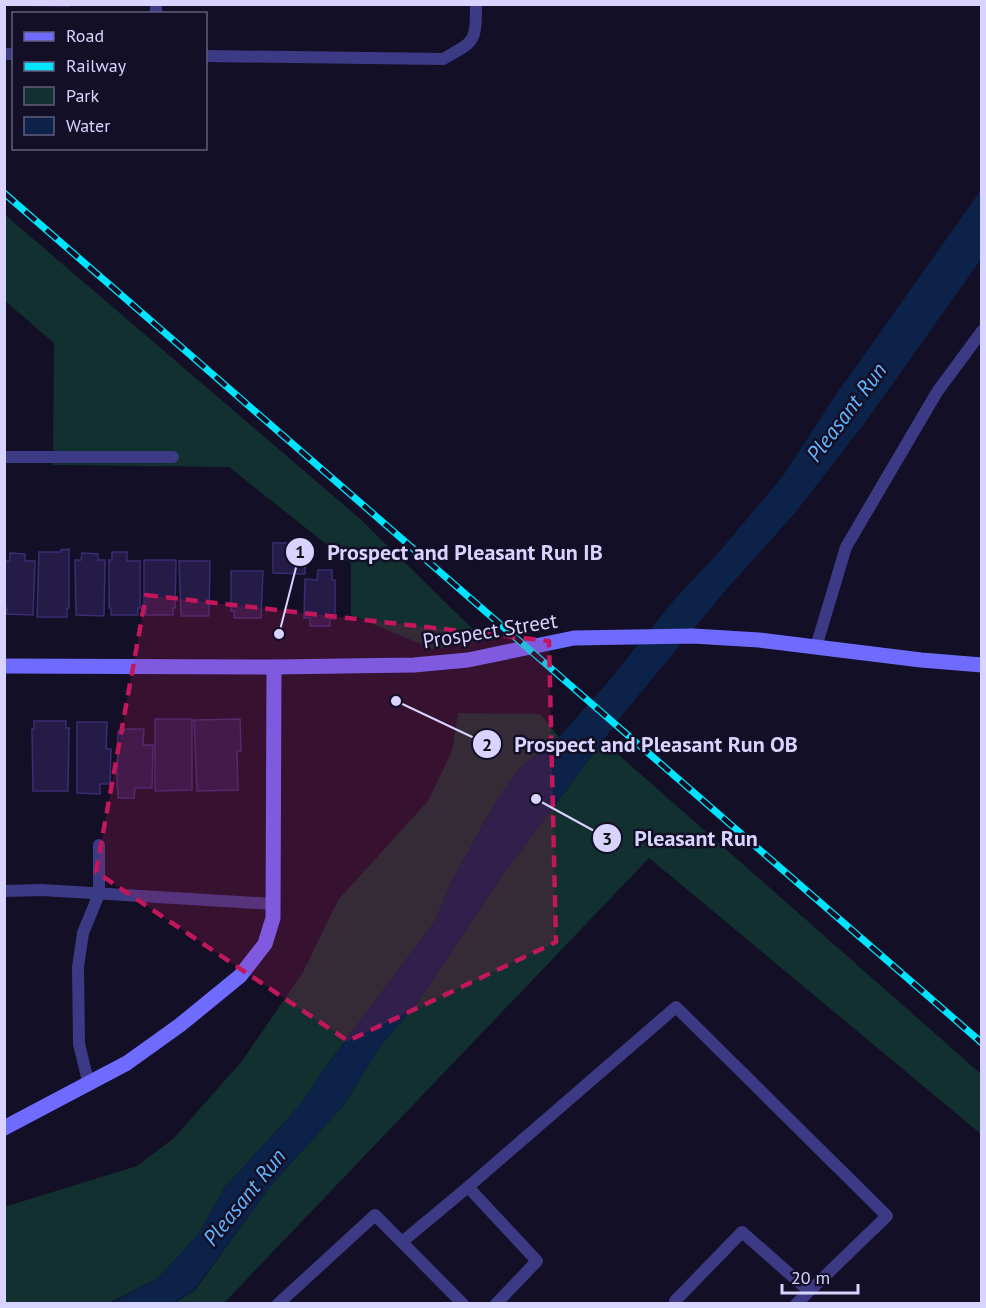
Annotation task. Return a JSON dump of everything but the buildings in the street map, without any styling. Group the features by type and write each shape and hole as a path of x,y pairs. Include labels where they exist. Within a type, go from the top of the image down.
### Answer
{"main road":[{"name":"Prospect Street","path":"4,666 274,668 414,665 468,660 574,639 604,636 693,636 759,640 981,665"},
{"path":"4,1128 127,1063 240,976 265,944 273,918 274,668"}],"lane":[{"path":"207,56 443,59 469,44 476,29 476,4"},
{"path":"816,647 846,547 937,392 981,331"},
{"path":"4,457 173,458"},
{"path":"88,1084 79,1044 78,967 83,933 99,894 99,845"},
{"path":"4,891 42,890 273,904"},
{"path":"402,1242 676,1007 886,1216 796,1304"},
{"path":"468,1187 537,1261 496,1304"},
{"path":"278,1304 375,1215 463,1304"},
{"path":"675,1301 742,1232 809,1291"}],"highlighted area":[{"path":"146,595 549,641 556,942 348,1041 96,872"}],"green space":[{"path":"4,214 359,518 485,641 433,649 351,615 351,564 229,467 53,465 54,343 5,301"},
{"path":"458,713 540,714 559,737 520,768 496,801 451,883 435,921 324,1069 301,1104 225,1187 197,1236 158,1278 109,1303 5,1303 4,1207 137,1166 174,1138 242,1061 303,972 338,900 428,801 452,751"},
{"path":"603,741 981,1074 981,1134 649,858 224,1303 173,1304 195,1290 271,1185 343,1106 382,1044 419,1001 501,877"}],"water":[{"name":"Pleasant Run","path":"981,190 982,258 867,420 795,513 725,591 623,714 501,877 419,1001 382,1044 343,1106 271,1185 194,1290 173,1303 109,1304 158,1278 197,1236 225,1187 301,1104 324,1069 435,921 451,883 496,801 520,768 559,737 608,682 674,600 719,552 783,476 835,396"}],"railway":[{"path":"4,193 982,1043"}],"place":[{"name":"Prospect and Pleasant Run IB","path":"279,634"},
{"name":"Prospect and Pleasant Run OB","path":"396,701"},
{"name":"Pleasant Run","path":"536,799"}]}
